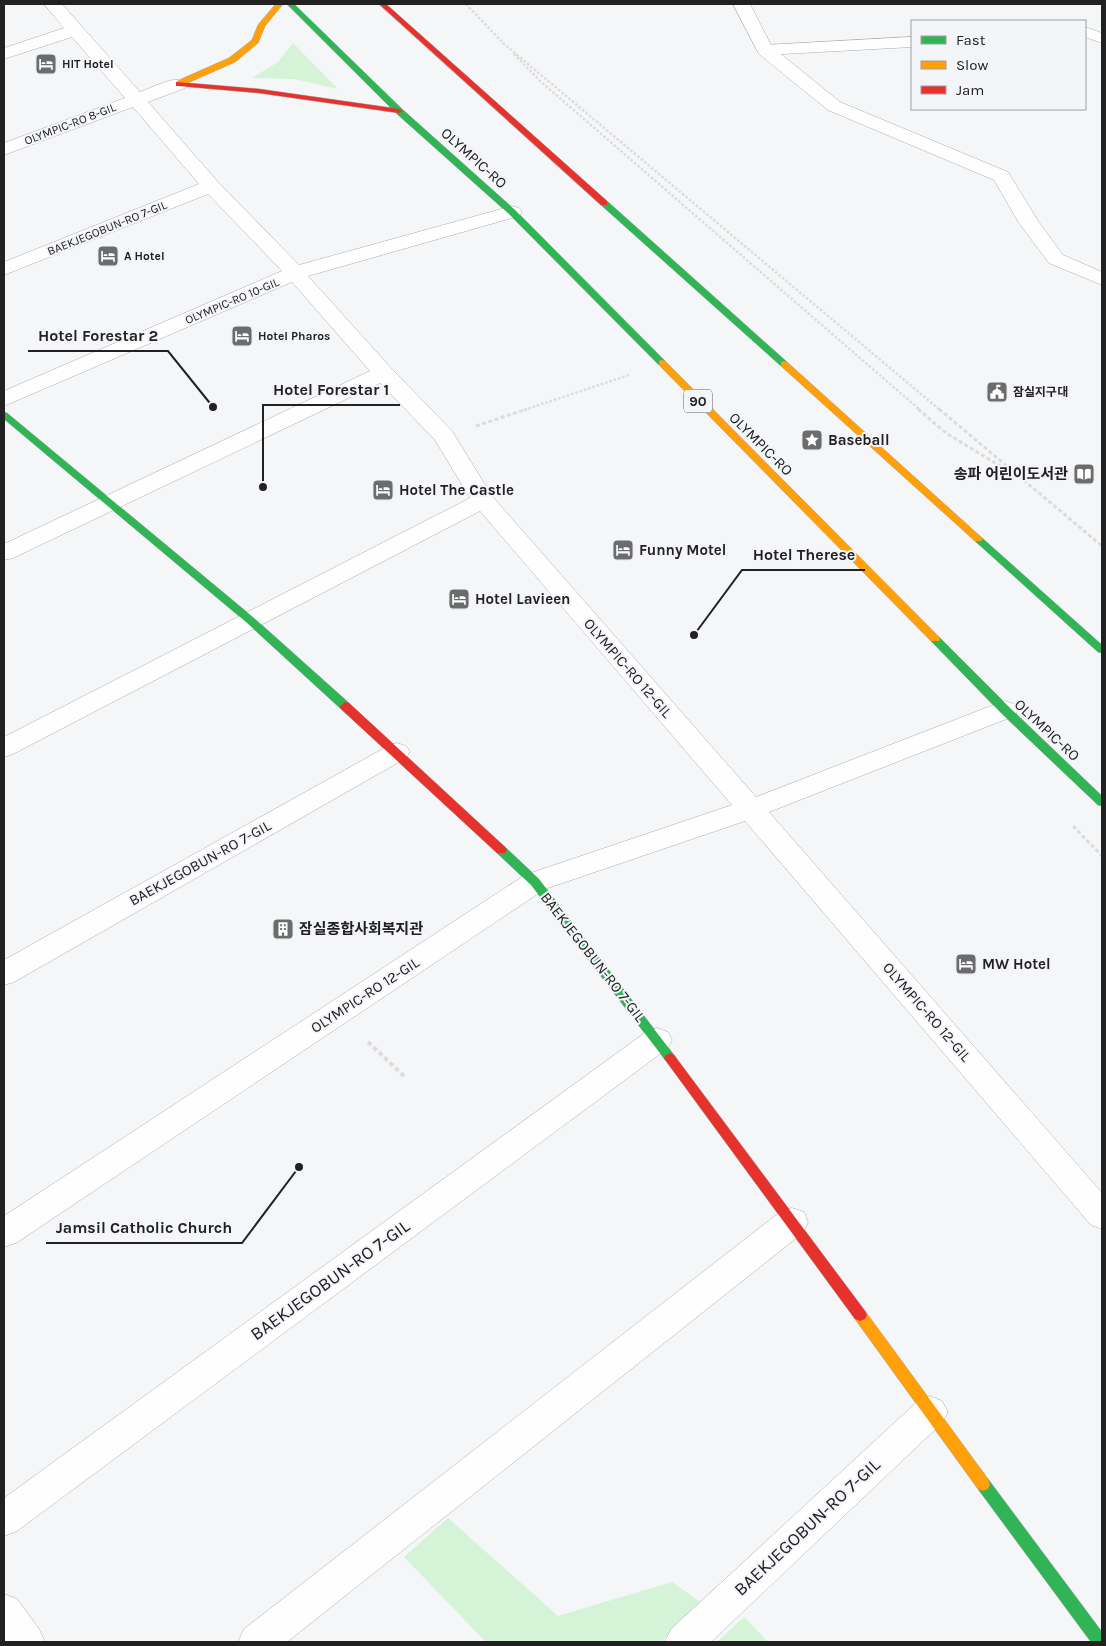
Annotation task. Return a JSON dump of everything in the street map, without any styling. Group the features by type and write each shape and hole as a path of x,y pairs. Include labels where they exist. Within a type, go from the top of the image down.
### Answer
{"main road":[{"path":"179,84 232,60 255,41 262,25 280,4"},
{"name":"OLYMPIC-RO","path":"290,4 399,112 512,212 1004,710 1102,802"},
{"path":"382,4 1102,650"},
{"path":"179,84 259,91 399,112"},
{"name":"BAEKJEGOBUN-RO 7-GIL","path":"4,415 250,620 397,752 534,882 657,1040 1100,1642"}],"street":[{"name":"OLYMPIC-RO 8-GIL","path":"53,4 136,99"},
{"path":"742,4 765,50 834,106 1001,176 1029,223 1056,260 1102,279"},
{"path":"4,54 76,30"},
{"name":"OLYMPIC-RO 8-GIL","path":"4,149 179,84"},
{"name":"OLYMPIC-RO 10-GIL","path":"136,99 210,186 295,274"},
{"name":"BAEKJEGOBUN-RO 7-GIL","path":"4,269 210,186"},
{"name":"OLYMPIC-RO 10-GIL","path":"4,399 295,274 512,212"},
{"name":"OLYMPIC-RO 12-GIL","path":"295,274 382,373 444,436 483,500 1102,1214"},
{"path":"4,553 382,373"},
{"path":"4,748 483,500"},
{"name":"OLYMPIC-RO 12-GIL","path":"4,1233 534,882 751,809 1004,710"},
{"name":"BAEKJEGOBUN-RO 7-GIL","path":"4,974 397,752"},
{"name":"BAEKJEGOBUN-RO 7-GIL","path":"4,1519 657,1040"},
{"path":"257,1642 792,1222"},
{"name":"BAEKJEGOBUN-RO 7-GIL","path":"684,1642 930,1412"},
{"path":"4,1612 26,1642"}],"lane":[{"path":"1086,32 1102,38"},
{"path":"765,50 911,42"}],"path":[{"path":"466,4 540,81 946,433 1022,480"},
{"path":"503,43 1102,546"},
{"path":"444,436 661,364"},
{"path":"1068,821 1102,856"},
{"path":"368,1042 406,1078"}],"green space":[{"path":"293,43 338,89 295,79 252,78 278,62"},
{"path":"448,1518 558,1616 672,1582 703,1604 661,1642 486,1642 404,1557"},
{"path":"744,1617 768,1642 717,1642"}],"traffic: fast":[{"path":"290,4 399,111 512,212 662,363"},
{"path":"604,203 784,364"},
{"path":"4,415 250,620 345,706"},
{"path":"978,539 1102,650"},
{"path":"935,639 1005,710 1102,802"},
{"path":"501,850 535,882 670,1058"},
{"path":"983,1484 1100,1642"}],"traffic: slow":[{"path":"180,83 232,60 255,41 262,25 280,4"},
{"path":"662,363 935,639"},
{"path":"784,364 978,539"},
{"path":"860,1315 983,1484"}],"traffic: jam":[{"path":"382,4 604,203"},
{"path":"179,84 259,91 399,111"},
{"path":"345,706 501,850"},
{"path":"670,1058 860,1315"}],"place":[{"name":"HIT Hotel","path":"46,64"},
{"name":"A Hotel","path":"108,256"},
{"name":"Hotel Pharos","path":"242,336"},
{"name":"잠실지구대","path":"997,392"},
{"name":"Hotel Forestar 2","path":"213,407"},
{"name":"Baseball","path":"812,440"},
{"name":"송파 어린이도서관","path":"1084,474"},
{"name":"Hotel Forestar 1","path":"263,487"},
{"name":"Hotel The Castle","path":"383,490"},
{"name":"Funny Motel","path":"623,550"},
{"name":"Hotel Lavieen","path":"459,599"},
{"name":"Hotel Therese","path":"694,635"},
{"name":"잠실종합사회복지관","path":"283,929"},
{"name":"MW Hotel","path":"966,964"},
{"name":"Jamsil Catholic Church","path":"299,1167"}]}
